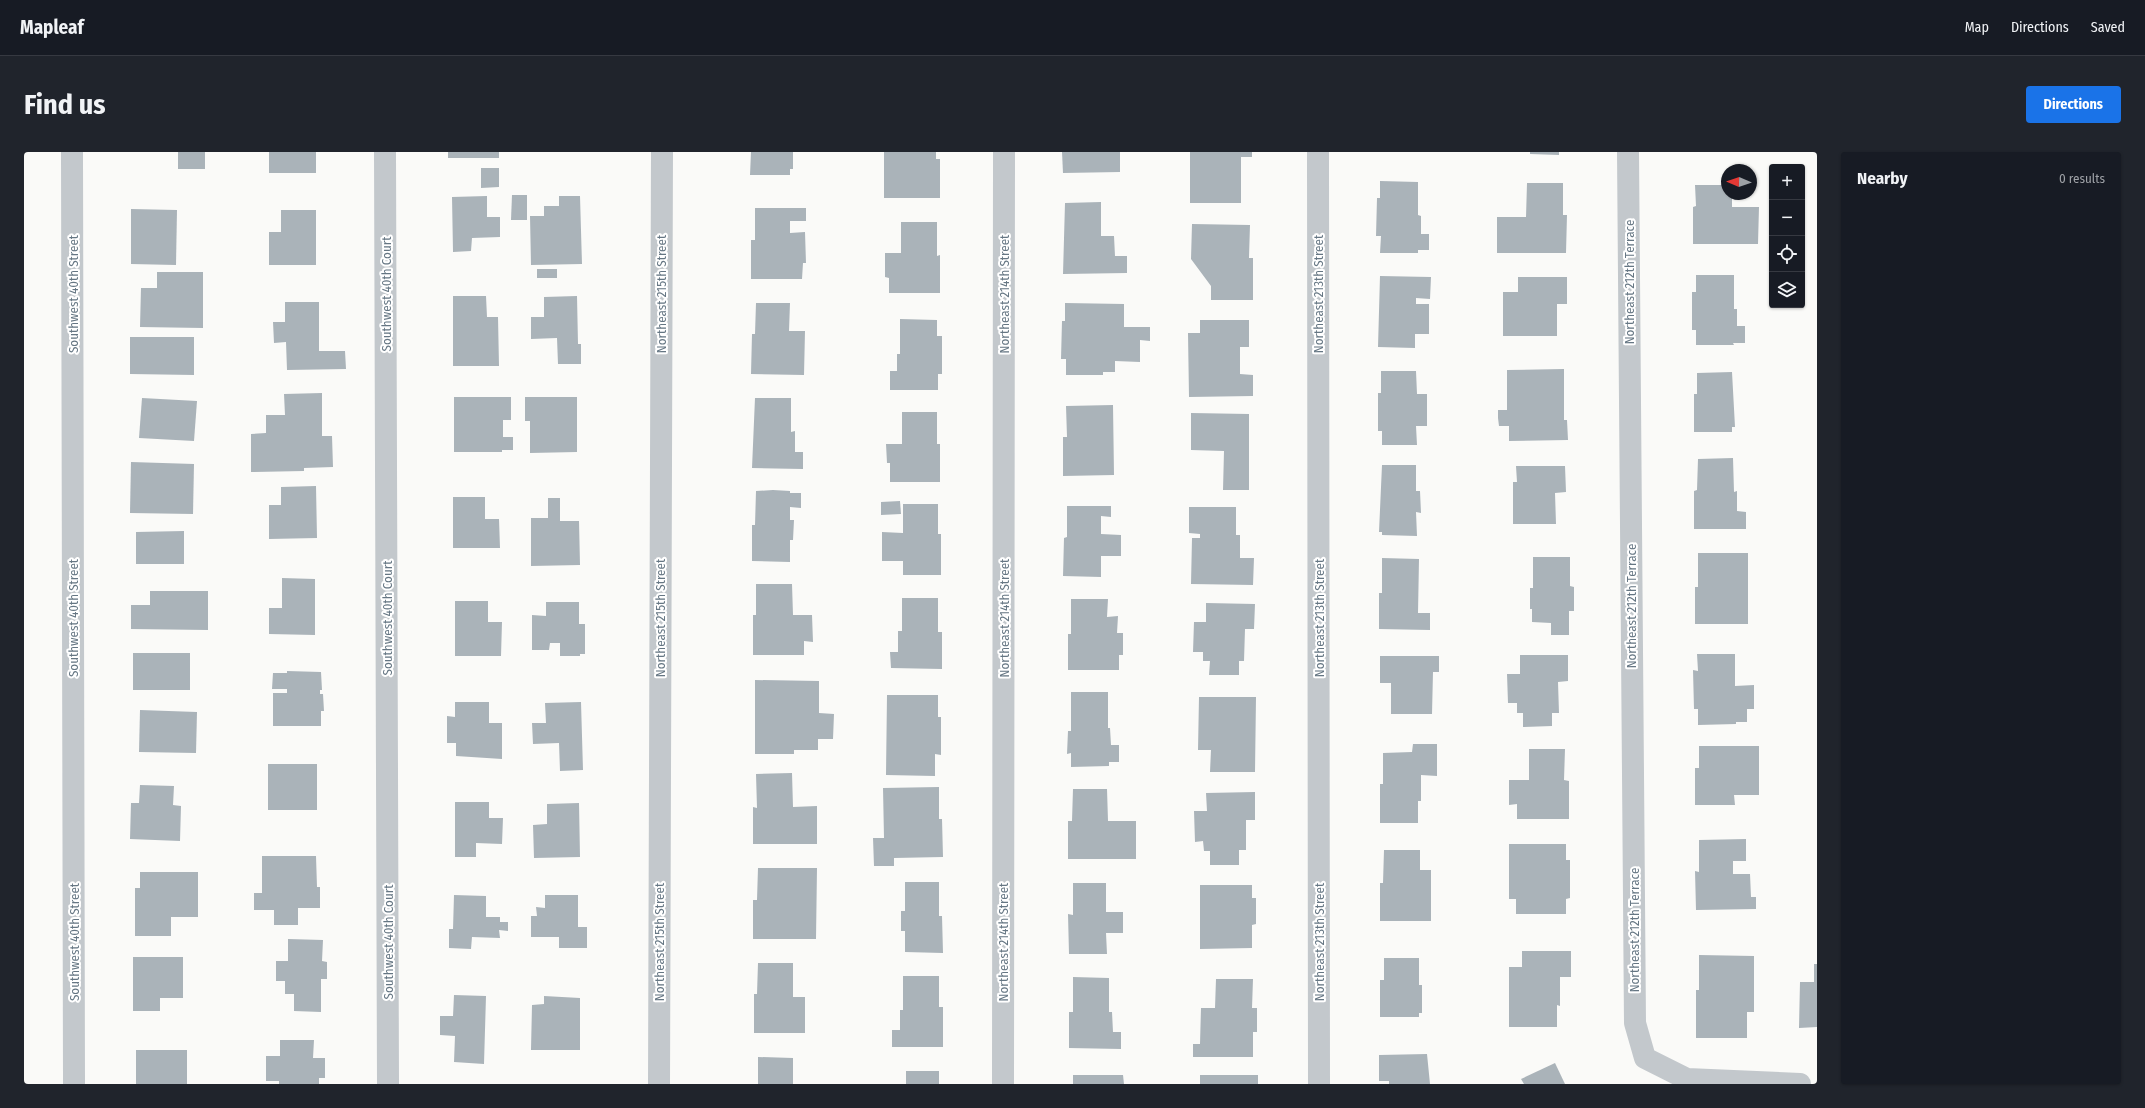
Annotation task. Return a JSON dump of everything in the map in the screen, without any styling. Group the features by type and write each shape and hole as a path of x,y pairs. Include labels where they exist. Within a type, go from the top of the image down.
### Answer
{"street":[{"name":"Southwest 40th Street","path":"72,152 74,1084"},
{"name":"Southwest 40th Court","path":"385,152 388,1084"},
{"name":"Northeast 215th Street","path":"659,1084 662,152"},
{"name":"Northeast 214th Street","path":"1003,1084 1004,152"},
{"name":"Northeast 213th Street","path":"1318,152 1319,1084"},
{"name":"Northeast 212th Terrace","path":"1628,152 1635,1023 1645,1058 1686,1079 1800,1084"}],"building":[{"path":"178,152 205,152 205,169 178,169"},
{"path":"269,152 316,152 316,173 269,173"},
{"path":"448,152 499,152 499,158 448,158"},
{"path":"751,152 793,152 793,169 790,169 790,175 750,175"},
{"path":"884,152 936,152 936,159 940,159 940,198 884,198"},
{"path":"1062,152 1120,152 1120,172 1063,173"},
{"path":"1190,152 1252,152 1252,157 1241,157 1241,203 1190,203"},
{"path":"1530,152 1559,152 1559,155 1530,154"},
{"path":"481,168 499,168 499,187 481,188"},
{"path":"1380,181 1418,182 1418,215 1421,216 1421,234 1429,234 1429,250 1418,250 1418,253 1380,253 1381,236 1376,236 1377,198 1380,198"},
{"path":"1527,183 1563,183 1563,215 1567,215 1566,253 1497,253 1497,217 1526,217"},
{"path":"1695,185 1721,185 1721,200 1732,200 1732,207 1759,207 1758,244 1693,244 1693,207 1696,206"},
{"path":"512,195 527,195 527,220 511,220"},
{"path":"487,196 487,217 500,217 500,237 472,238 471,251 453,252 452,197"},
{"path":"559,196 580,196 582,264 531,265 530,216 544,216 544,206 559,206"},
{"path":"1101,202 1101,236 1114,236 1115,256 1127,256 1127,273 1063,274 1065,203"},
{"path":"755,208 806,208 806,221 790,221 790,233 805,232 806,263 803,263 802,279 751,279 751,240 755,240"},
{"path":"131,209 177,210 176,265 131,264"},
{"path":"281,210 316,210 316,265 269,265 269,232 281,232"},
{"path":"901,222 937,222 937,256 940,255 940,293 889,293 889,278 885,277 885,253 901,253"},
{"path":"1192,224 1250,225 1249,258 1253,258 1253,300 1211,300 1211,286 1191,259"},
{"path":"537,269 557,269 557,278 537,278"},
{"path":"157,272 203,272 203,328 140,327 141,288 157,288"},
{"path":"1696,275 1734,275 1734,309 1737,309 1737,326 1745,326 1745,343 1733,343 1734,345 1696,345 1696,330 1692,330 1692,292 1696,292"},
{"path":"1380,276 1431,277 1430,299 1416,298 1416,304 1429,304 1429,334 1415,334 1415,348 1378,347"},
{"path":"1518,277 1567,277 1567,304 1557,304 1557,336 1503,336 1503,292 1518,292"},
{"path":"453,296 486,296 487,317 498,317 499,366 453,366"},
{"path":"577,296 578,344 581,344 581,364 558,364 557,338 531,339 531,317 544,317 544,297"},
{"path":"285,302 319,302 319,351 345,351 346,369 287,370 286,342 274,343 273,322 285,322"},
{"path":"756,303 790,303 789,331 805,331 804,375 751,374 752,334 755,334"},
{"path":"1065,303 1124,304 1124,327 1150,327 1150,341 1140,340 1140,362 1115,361 1115,372 1103,372 1103,375 1066,375 1066,359 1061,359 1062,321 1065,321"},
{"path":"900,319 937,320 937,336 942,336 942,374 938,374 938,390 890,390 890,371 897,371 897,354 900,354"},
{"path":"1200,320 1249,320 1249,347 1240,347 1240,374 1253,375 1253,396 1189,397 1188,333 1200,333"},
{"path":"130,337 194,337 194,375 130,374"},
{"path":"1564,369 1564,420 1567,420 1568,440 1509,441 1509,426 1499,426 1498,418 1498,410 1507,410 1507,370"},
{"path":"1381,371 1416,371 1417,394 1427,394 1427,426 1416,426 1417,445 1382,445 1382,431 1378,431 1378,393 1381,393"},
{"path":"1732,372 1735,427 1732,427 1732,432 1694,432 1694,394 1697,394 1697,373"},
{"path":"322,393 322,436 332,436 333,467 304,468 304,471 251,472 251,434 266,433 266,415 285,415 284,394"},
{"path":"454,397 511,397 511,420 503,420 503,437 513,437 513,450 502,450 502,452 454,452"},
{"path":"525,397 577,397 577,452 530,453 530,421 525,421"},
{"path":"142,398 197,401 194,441 139,438"},
{"path":"755,398 791,398 791,432 795,431 795,452 803,452 803,469 752,468"},
{"path":"1113,405 1114,475 1063,476 1063,437 1067,437 1066,406"},
{"path":"902,412 937,412 937,444 940,444 940,482 890,482 890,463 887,463 886,444 902,444"},
{"path":"1191,413 1249,414 1249,490 1223,490 1224,451 1191,450"},
{"path":"1733,458 1734,492 1737,491 1737,511 1746,512 1746,529 1694,529 1694,491 1697,490 1698,459"},
{"path":"131,462 194,464 193,514 130,513"},
{"path":"1382,465 1416,465 1416,491 1420,491 1421,513 1416,512 1417,536 1382,535 1382,532 1379,532"},
{"path":"1516,466 1565,466 1566,492 1555,493 1556,524 1513,524 1513,482 1517,482"},
{"path":"316,486 317,538 269,539 269,505 281,505 281,487"},
{"path":"773,490 801,493 801,508 790,507 790,520 794,520 793,540 790,540 790,562 752,561 752,525 755,525 756,491"},
{"path":"453,497 485,497 485,519 499,519 500,548 453,548"},
{"path":"548,498 560,498 560,521 579,521 580,565 531,566 531,518 548,518"},
{"path":"900,501 901,514 881,515 881,502"},
{"path":"903,504 938,504 938,534 941,534 941,575 903,575 903,561 882,561 882,532 903,533"},
{"path":"1067,506 1111,506 1111,517 1101,516 1101,534 1121,535 1121,556 1101,556 1101,577 1063,576 1064,538 1067,537"},
{"path":"1189,507 1236,507 1236,535 1240,535 1240,558 1254,558 1253,585 1191,584 1192,538 1200,538 1200,534 1189,533"},
{"path":"184,531 184,564 136,564 136,532"},
{"path":"1698,553 1748,553 1748,624 1695,624 1695,587 1698,587"},
{"path":"1533,557 1570,557 1570,586 1574,587 1574,611 1569,611 1569,635 1551,635 1551,623 1532,622 1532,609 1530,609 1530,588 1533,588"},
{"path":"1382,558 1419,559 1418,613 1430,613 1430,630 1379,629 1379,593 1382,593"},
{"path":"282,578 315,579 315,635 269,634 269,608 282,608"},
{"path":"756,584 792,584 793,615 812,615 813,642 804,641 804,655 753,655 753,615 756,615"},
{"path":"150,591 208,591 208,630 131,629 131,605 150,605"},
{"path":"902,598 938,598 938,632 942,632 942,669 891,668 890,652 898,652 898,631 902,631"},
{"path":"1071,599 1108,599 1107,617 1118,616 1117,633 1123,633 1123,655 1119,655 1119,670 1068,670 1068,634 1071,634"},
{"path":"455,601 488,601 488,622 502,622 501,656 455,656"},
{"path":"546,602 579,602 579,624 585,624 585,654 580,654 580,656 560,656 560,643 550,643 549,650 532,650 532,615 546,616"},
{"path":"1206,603 1255,604 1254,629 1245,629 1244,661 1239,661 1239,675 1209,675 1210,661 1203,661 1203,652 1193,652 1194,622 1206,622"},
{"path":"133,653 190,653 190,690 133,690"},
{"path":"1697,654 1735,654 1735,686 1754,685 1754,709 1747,709 1747,722 1736,722 1736,724 1698,725 1698,709 1694,709 1693,670 1698,671"},
{"path":"1520,655 1568,655 1568,681 1558,682 1559,713 1552,713 1552,726 1523,727 1523,713 1517,713 1517,703 1508,703 1507,674 1520,674"},
{"path":"1380,656 1439,656 1439,672 1433,672 1432,714 1391,714 1391,683 1380,683"},
{"path":"287,671 321,672 322,690 320,690 320,694 323,694 324,711 321,711 321,726 273,726 273,693 287,693 287,689 272,689 273,673 287,673"},
{"path":"755,680 819,681 819,713 834,714 833,739 818,739 818,750 794,750 794,754 755,754"},
{"path":"1071,692 1108,692 1108,728 1110,728 1111,745 1119,745 1119,762 1109,762 1109,766 1071,767 1071,753 1067,754 1068,731 1071,731"},
{"path":"887,695 938,695 938,717 941,717 941,755 935,754 935,776 886,775"},
{"path":"1199,697 1256,697 1255,772 1210,772 1211,750 1198,750"},
{"path":"455,702 489,702 489,723 502,723 502,759 456,756 456,743 447,743 447,716 455,717"},
{"path":"581,702 583,770 560,771 559,743 533,744 532,723 546,723 545,703"},
{"path":"140,710 197,712 196,753 139,752"},
{"path":"1413,744 1437,744 1437,776 1421,775 1421,801 1418,801 1418,823 1380,823 1380,784 1383,784 1383,753 1412,752"},
{"path":"1699,746 1759,746 1759,795 1734,795 1735,805 1695,805 1695,768 1699,768"},
{"path":"1529,749 1565,749 1564,780 1569,781 1569,819 1517,819 1517,804 1509,805 1509,780 1529,780"},
{"path":"268,764 317,764 317,810 268,810"},
{"path":"792,773 793,807 817,806 817,844 753,844 753,807 757,808 756,774"},
{"path":"140,785 174,786 173,805 181,806 180,841 130,839 131,803 139,803"},
{"path":"939,787 939,819 942,819 943,857 894,858 894,866 874,866 873,838 884,838 883,788"},
{"path":"1073,789 1107,789 1108,821 1136,821 1136,859 1068,859 1068,821 1072,821"},
{"path":"1255,792 1255,820 1246,820 1246,850 1239,850 1239,865 1210,865 1210,851 1204,851 1203,841 1195,842 1194,811 1207,811 1206,793"},
{"path":"455,802 489,802 489,818 503,818 502,844 476,843 476,857 455,857"},
{"path":"579,803 580,857 534,858 533,825 547,824 547,804"},
{"path":"1746,839 1746,861 1733,861 1733,874 1750,874 1751,897 1756,897 1756,909 1696,910 1695,871 1699,872 1699,840"},
{"path":"1509,844 1566,844 1566,860 1570,860 1570,898 1566,899 1566,914 1516,914 1516,899 1509,899"},
{"path":"1384,850 1420,850 1420,870 1431,870 1431,921 1380,921 1380,883 1383,883"},
{"path":"262,856 316,856 317,887 320,887 320,908 298,908 298,925 274,925 274,910 254,910 254,893 262,893"},
{"path":"758,868 817,868 816,939 753,939 753,900 757,900"},
{"path":"140,872 198,872 198,917 171,917 171,936 135,936 135,888 140,888"},
{"path":"905,882 939,882 939,916 942,916 943,953 905,952 905,931 901,931 901,911 905,911"},
{"path":"1073,883 1106,883 1106,912 1123,912 1123,933 1106,933 1107,954 1069,954 1068,914 1073,915"},
{"path":"1200,885 1252,885 1252,898 1256,898 1256,924 1252,925 1252,948 1200,949"},
{"path":"454,895 486,896 486,917 500,917 500,922 508,922 508,931 499,930 500,938 472,937 471,949 449,948 449,929 453,929"},
{"path":"545,895 578,895 578,927 587,927 587,948 559,948 559,937 531,937 531,916 537,916 536,907 545,908"},
{"path":"288,939 323,940 322,961 327,962 327,979 321,979 321,1012 294,1011 294,994 285,994 285,981 276,981 276,961 288,961"},
{"path":"1522,951 1571,951 1571,977 1560,977 1560,1006 1557,1005 1557,1027 1509,1027 1509,967 1522,967"},
{"path":"1699,955 1754,956 1754,1012 1747,1012 1747,1038 1696,1038 1696,990 1699,990"},
{"path":"133,957 183,957 183,998 160,998 160,1011 133,1011"},
{"path":"1384,958 1419,958 1419,985 1422,985 1422,1013 1419,1013 1419,1017 1380,1017 1380,980 1384,980"},
{"path":"758,963 793,963 793,997 805,997 805,1033 754,1033 754,994 757,994"},
{"path":"1814,964 1817,964 1817,1027 1799,1028 1800,982 1814,982"},
{"path":"903,976 939,976 939,1007 943,1007 943,1047 892,1047 892,1030 900,1030 900,1010 903,1010"},
{"path":"1073,977 1109,978 1109,1012 1112,1012 1113,1032 1121,1032 1121,1049 1069,1048 1069,1012 1073,1012"},
{"path":"1216,979 1253,979 1252,1008 1257,1008 1257,1032 1253,1032 1253,1057 1193,1057 1193,1044 1200,1044 1201,1008 1215,1008"},
{"path":"454,995 486,996 484,1064 454,1062 455,1036 440,1035 440,1016 453,1016"},
{"path":"544,996 580,998 580,1050 531,1050 532,1005 544,1004"},
{"path":"280,1040 314,1040 313,1058 325,1058 325,1078 319,1078 319,1084 279,1084 279,1081 266,1081 266,1056 280,1056"},
{"path":"136,1050 187,1050 187,1084 136,1084"},
{"path":"1427,1054 1430,1084 1389,1084 1389,1081 1379,1081 1379,1055"},
{"path":"758,1057 793,1058 793,1084 758,1084"},
{"path":"1555,1063 1565,1084 1524,1084 1521,1079"},
{"path":"906,1071 939,1071 939,1084 906,1084"},
{"path":"1073,1075 1123,1075 1124,1084 1073,1084"},
{"path":"1200,1075 1258,1075 1258,1084 1200,1084"}]}
